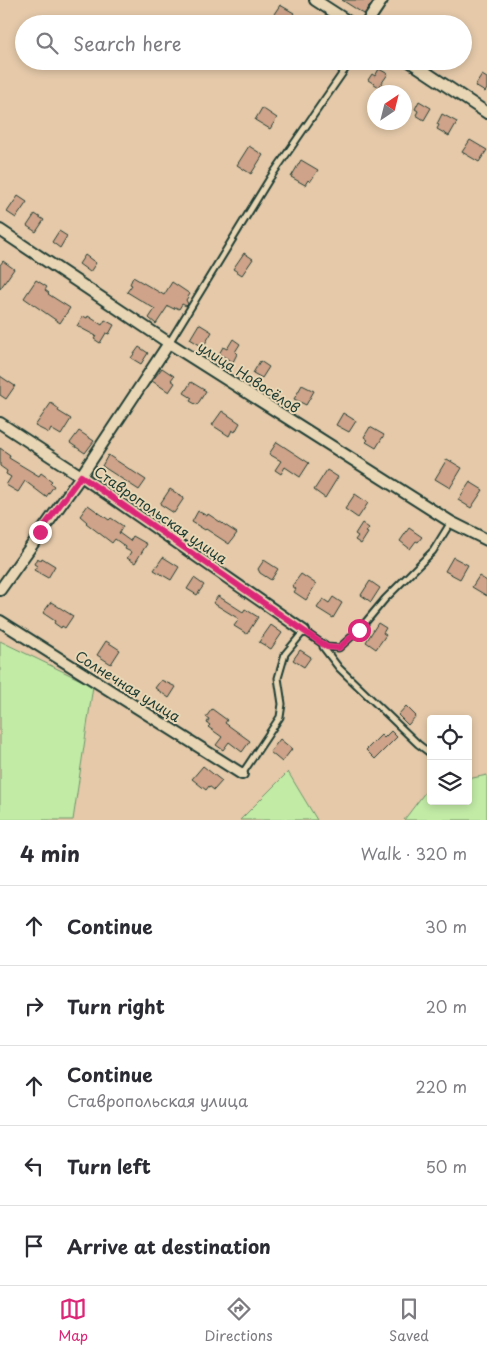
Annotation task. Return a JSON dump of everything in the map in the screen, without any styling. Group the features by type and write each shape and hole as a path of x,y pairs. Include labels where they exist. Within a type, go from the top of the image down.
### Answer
{"street":[{"path":"315,0 338,15"},
{"path":"372,15 382,0"},
{"path":"422,70 487,113"},
{"name":"улица Новосёлов","path":"0,230 169,343 451,522 487,540"},
{"path":"0,590 81,476 169,343"},
{"name":"Ставропольская улица","path":"0,423 81,476 304,631"},
{"name":"Солнечная улица","path":"0,621 242,774"}],"lane":[{"path":"169,343 270,178 345,70"},
{"path":"242,774 280,717 282,704 278,678 285,654 304,631 327,647 339,648 433,551 451,522"},
{"path":"320,643 339,668 427,751"}],"green space":[{"path":"0,641 93,686 73,820 0,820"},
{"path":"288,772 317,820 240,820"},
{"path":"487,775 487,820 404,820 427,790 427,805 472,805 472,778"}],"building":[{"path":"342,0 374,0 364,14"},
{"path":"280,5 294,13 293,15 273,15"},
{"path":"378,70 381,70 388,74 380,85 376,85 368,80 372,74 375,76"},
{"path":"482,75 487,78 487,89 485,92 475,86"},
{"path":"419,101 431,108 424,120 416,115 418,111 415,109"},
{"path":"262,108 277,118 270,129 255,120"},
{"path":"442,114 457,122 449,136 437,129 439,125 437,124"},
{"path":"470,140 487,150 479,162 462,152"},
{"path":"249,146 263,155 251,174 237,165"},
{"path":"301,160 318,170 310,182 308,180 305,185 291,177"},
{"path":"18,196 27,202 16,218 7,212"},
{"path":"35,214 44,220 36,232 27,226"},
{"path":"59,231 67,236 60,248 52,242"},
{"path":"244,253 253,259 242,275 233,269"},
{"path":"85,255 96,263 90,272 79,264"},
{"path":"3,261 14,269 0,289 0,265"},
{"path":"133,277 164,295 172,282 190,294 186,300 188,304 186,306 182,304 179,309 168,306 156,324 149,318 155,309 127,292 132,285 130,284"},
{"path":"36,280 47,287 45,290 48,294 70,308 60,323 24,298"},
{"path":"83,316 87,318 88,316 102,325 105,320 114,325 109,334 106,333 100,343 94,339 96,336 77,326"},
{"path":"199,324 212,332 203,347 190,339"},
{"path":"233,339 240,344 235,352 237,354 233,362 219,354 223,347 227,349"},
{"path":"139,347 148,353 141,364 131,358"},
{"path":"260,361 269,367 262,378 253,373"},
{"path":"162,368 174,376 171,380 175,383 169,392 152,381"},
{"path":"0,376 15,386 6,399 0,395"},
{"path":"191,382 206,391 197,405 190,401 192,398 184,393"},
{"path":"302,385 314,391 306,405 294,399"},
{"path":"51,403 59,409 58,411 71,419 61,435 51,429 49,433 35,426"},
{"path":"222,411 240,423 235,432 232,430 229,436 212,425"},
{"path":"343,413 356,421 349,432 336,425"},
{"path":"370,427 384,435 376,448 366,442 368,440 364,437"},
{"path":"79,431 94,441 85,453 70,443"},
{"path":"277,442 309,463 300,477 285,467 281,474 275,470 281,461 269,454"},
{"path":"0,448 10,455 9,458 39,476 41,473 52,481 50,483 54,486 46,497 25,481 18,492 6,485 11,477 0,466"},
{"path":"108,455 146,480 139,490 102,466"},
{"path":"447,459 462,468 450,488 435,479"},
{"path":"327,470 338,477 325,498 314,490"},
{"path":"470,482 483,490 471,508 458,500"},
{"path":"170,489 184,498 174,513 160,504"},
{"path":"355,494 368,503 358,518 345,509"},
{"path":"88,505 109,520 111,518 123,526 119,533 130,541 133,536 147,544 135,563 127,558 131,552 125,549 126,547 115,539 112,543 80,516"},
{"path":"198,511 207,516 208,514 237,533 229,544 192,522"},
{"path":"362,523 369,528 361,544 355,540 358,536 355,534"},
{"path":"409,528 422,537 410,549 400,541"},
{"path":"163,557 179,567 171,580 154,570"},
{"path":"453,557 468,565 460,579 445,571"},
{"path":"37,558 41,560 42,558 55,566 48,578 34,570 37,566 34,564"},
{"path":"264,560 278,569 271,580 260,573 258,569"},
{"path":"301,574 316,584 306,600 294,592 296,589 292,586"},
{"path":"479,576 487,581 487,596 472,587"},
{"path":"194,578 204,585 197,595 187,589"},
{"path":"370,581 380,588 371,602 361,595"},
{"path":"218,596 243,612 245,609 258,617 247,634 234,626 239,619 213,603"},
{"path":"333,597 342,603 333,618 317,608 323,599 329,603"},
{"path":"51,602 73,616 65,628 62,626 61,628 54,623 55,621 43,613"},
{"path":"378,623 386,628 383,633 386,635 376,649 366,642"},
{"path":"271,625 282,633 271,649 259,642"},
{"path":"106,641 120,650 111,664 97,655"},
{"path":"300,650 311,657 304,667 293,660"},
{"path":"161,680 176,687 169,698 155,688"},
{"path":"406,706 416,716 408,725 398,715"},
{"path":"212,709 227,720 225,723 250,741 242,752 229,742 223,750 216,745 222,737 208,727 210,725 207,723 209,719 206,717"},
{"path":"391,731 397,737 375,759 366,750 381,735 384,738"},
{"path":"280,739 292,749 282,762 270,752"},
{"path":"203,766 222,781 214,790 209,786 206,790 192,779"}],"route":[{"path":"40,532 81,476 327,647 339,648 359,630"}]}
